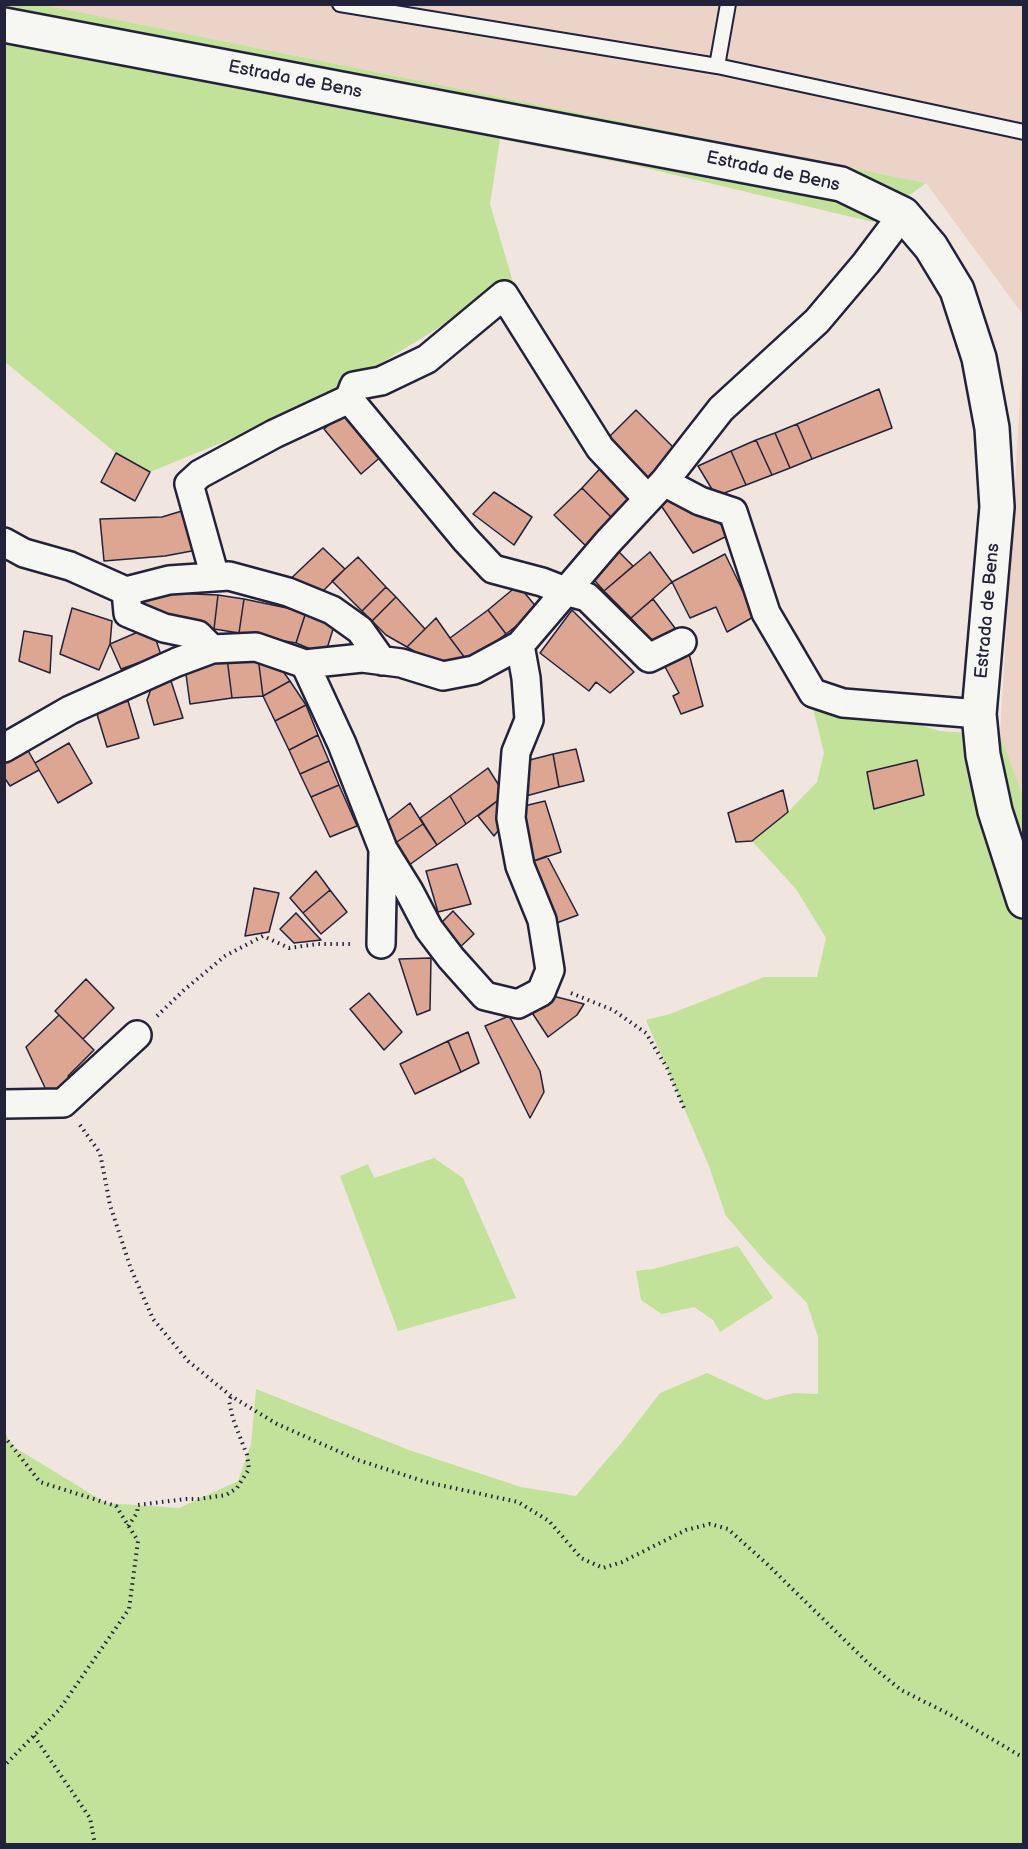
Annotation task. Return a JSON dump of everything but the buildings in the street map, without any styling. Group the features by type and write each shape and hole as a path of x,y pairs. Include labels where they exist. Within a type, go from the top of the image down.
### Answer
{"street":[{"name":"Estrada de Bens","path":"4,25 841,184 903,214 932,247 957,290 979,358 992,428 997,507 980,714 983,755 995,811 1023,901"},
{"path":"4,748 70,710 177,662 212,649 256,647 305,664 362,658 401,663 442,676 474,670 520,645 656,490 721,409 817,321 866,263 903,214"},
{"path":"215,577 189,484 200,474 274,434 349,399 354,386 381,381 427,359 504,295 600,448 656,490 733,512 766,613 813,693 843,703 980,714"},
{"path":"349,399 465,538 494,569 587,597 649,658 682,642"},
{"path":"4,542 24,553 70,566 126,591 169,580 229,576 288,592 332,610 360,630 382,661"},
{"path":"126,591 128,613 164,628 198,635 212,649"},
{"path":"305,664 342,744 383,849 429,929 485,996 518,1004 542,992 550,970 542,920 520,866 511,818 516,752 529,720 526,678 520,645"},
{"path":"381,944 383,849"},
{"path":"4,1104 63,1103 137,1035"}],"lane":[{"path":"340,4 717,66 1023,132"},
{"path":"717,66 728,4"}],"path":[{"path":"137,1035 184,990 225,956 263,936 290,948 317,944 381,944"},
{"path":"546,981 613,1010 646,1033 667,1068 684,1107"},
{"path":"63,1103 100,1153 110,1205 131,1269 153,1319 188,1361 231,1396 277,1424 358,1460 426,1482 518,1502 549,1521 581,1558 603,1568 622,1563 686,1530 710,1524 728,1530 765,1562 868,1663 901,1690 949,1714 1023,1758"},
{"path":"128,1526 137,1513 138,1505 226,1495 237,1488 249,1469 247,1455 233,1419 229,1401 231,1396"},
{"path":"4,1436 40,1482 116,1506 138,1541 129,1609 59,1710 4,1766"},
{"path":"34,1736 90,1818 95,1845"}],"shaded area":[{"path":"44,5 1023,5 1023,315 926,183"},
{"path":"1023,349 1023,800 1000,735"}],"green space":[{"path":"4,5 44,5 926,183 873,222 633,165 500,139 490,204 513,282 311,406 150,472 116,453 5,362"},
{"path":"813,708 885,715 940,731 1000,735 1024,800 1023,1844 5,1844 4,1433 14,1447 106,1503 179,1508 238,1481 251,1444 256,1389 409,1450 521,1487 576,1496 660,1393 707,1373 766,1400 793,1393 818,1394 818,1337 807,1303 764,1260 726,1216 709,1166 646,1020 670,1014 764,977 817,977 826,938 796,889 752,841 788,812 817,782 824,753"},
{"path":"434,1158 463,1178 516,1298 398,1331 340,1176 368,1164 374,1178"},
{"path":"738,1246 773,1298 720,1332 713,1320 694,1307 662,1314 641,1300 636,1271 653,1269"}]}
